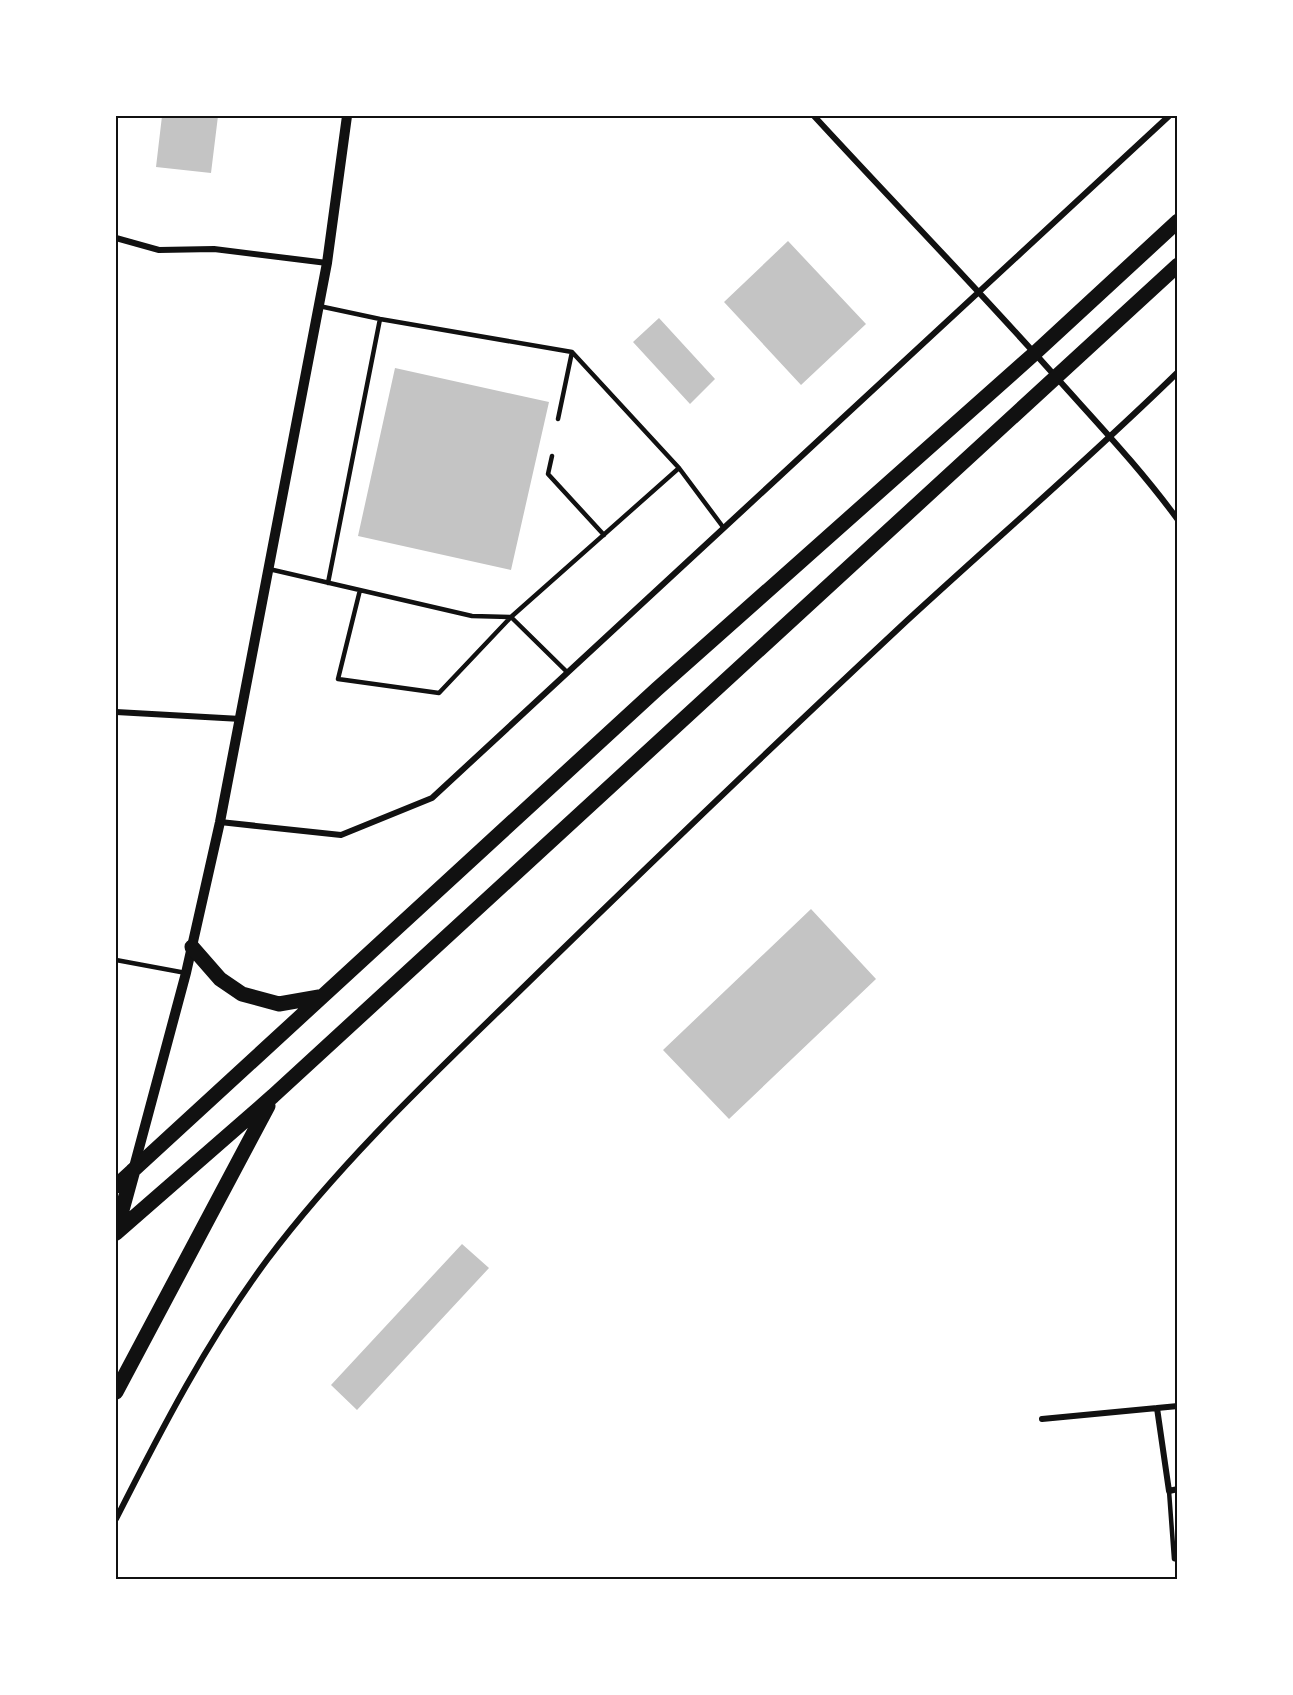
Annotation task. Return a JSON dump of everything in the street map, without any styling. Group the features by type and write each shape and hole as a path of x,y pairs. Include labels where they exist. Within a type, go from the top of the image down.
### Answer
{"main road":[{"path":"116,1186 319,997 657,689 1035,352 1178,221"},
{"path":"116,1232 273,1096 1178,266"},
{"path":"192,947 220,979 242,994 279,1004 319,997"},
{"path":"116,1392 273,1096"},
{"path":"116,1232 134,1167"}],"street":[{"path":"134,1167 186,973 220,822 327,263 347,116"},
{"path":"814,116 888,198 978,289 1035,352 1147,478 1178,520"},
{"path":"220,822 341,835 432,798 978,289 1169,116"},
{"path":"116,238 159,250 214,249 327,263"},
{"path":"116,1519 178,1396 266,1261 322,1191 386,1124 707,809 1066,474 1111,438 1178,372"},
{"path":"116,712 240,719"},
{"path":"1042,1419 1178,1406"},
{"path":"1157,1408 1169,1491 1178,1489"}],"lane":[{"path":"319,306 380,319 572,352 680,468 723,527"},
{"path":"328,583 380,319"},
{"path":"558,419 572,352"},
{"path":"552,456 548,474 603,535"},
{"path":"360,590 338,678 439,693 512,617 680,468"},
{"path":"269,569 472,616 512,617 567,672"},
{"path":"116,960 186,973"},
{"path":"1169,1491 1174,1559 1178,1560"}],"building":[{"path":"162,116 218,116 211,173 156,167"},
{"path":"788,241 866,324 801,385 724,302"},
{"path":"659,318 715,379 690,404 633,342"},
{"path":"395,368 549,402 511,570 358,536"},
{"path":"811,909 876,979 729,1119 663,1050"},
{"path":"462,1244 489,1268 357,1410 331,1385"}]}
